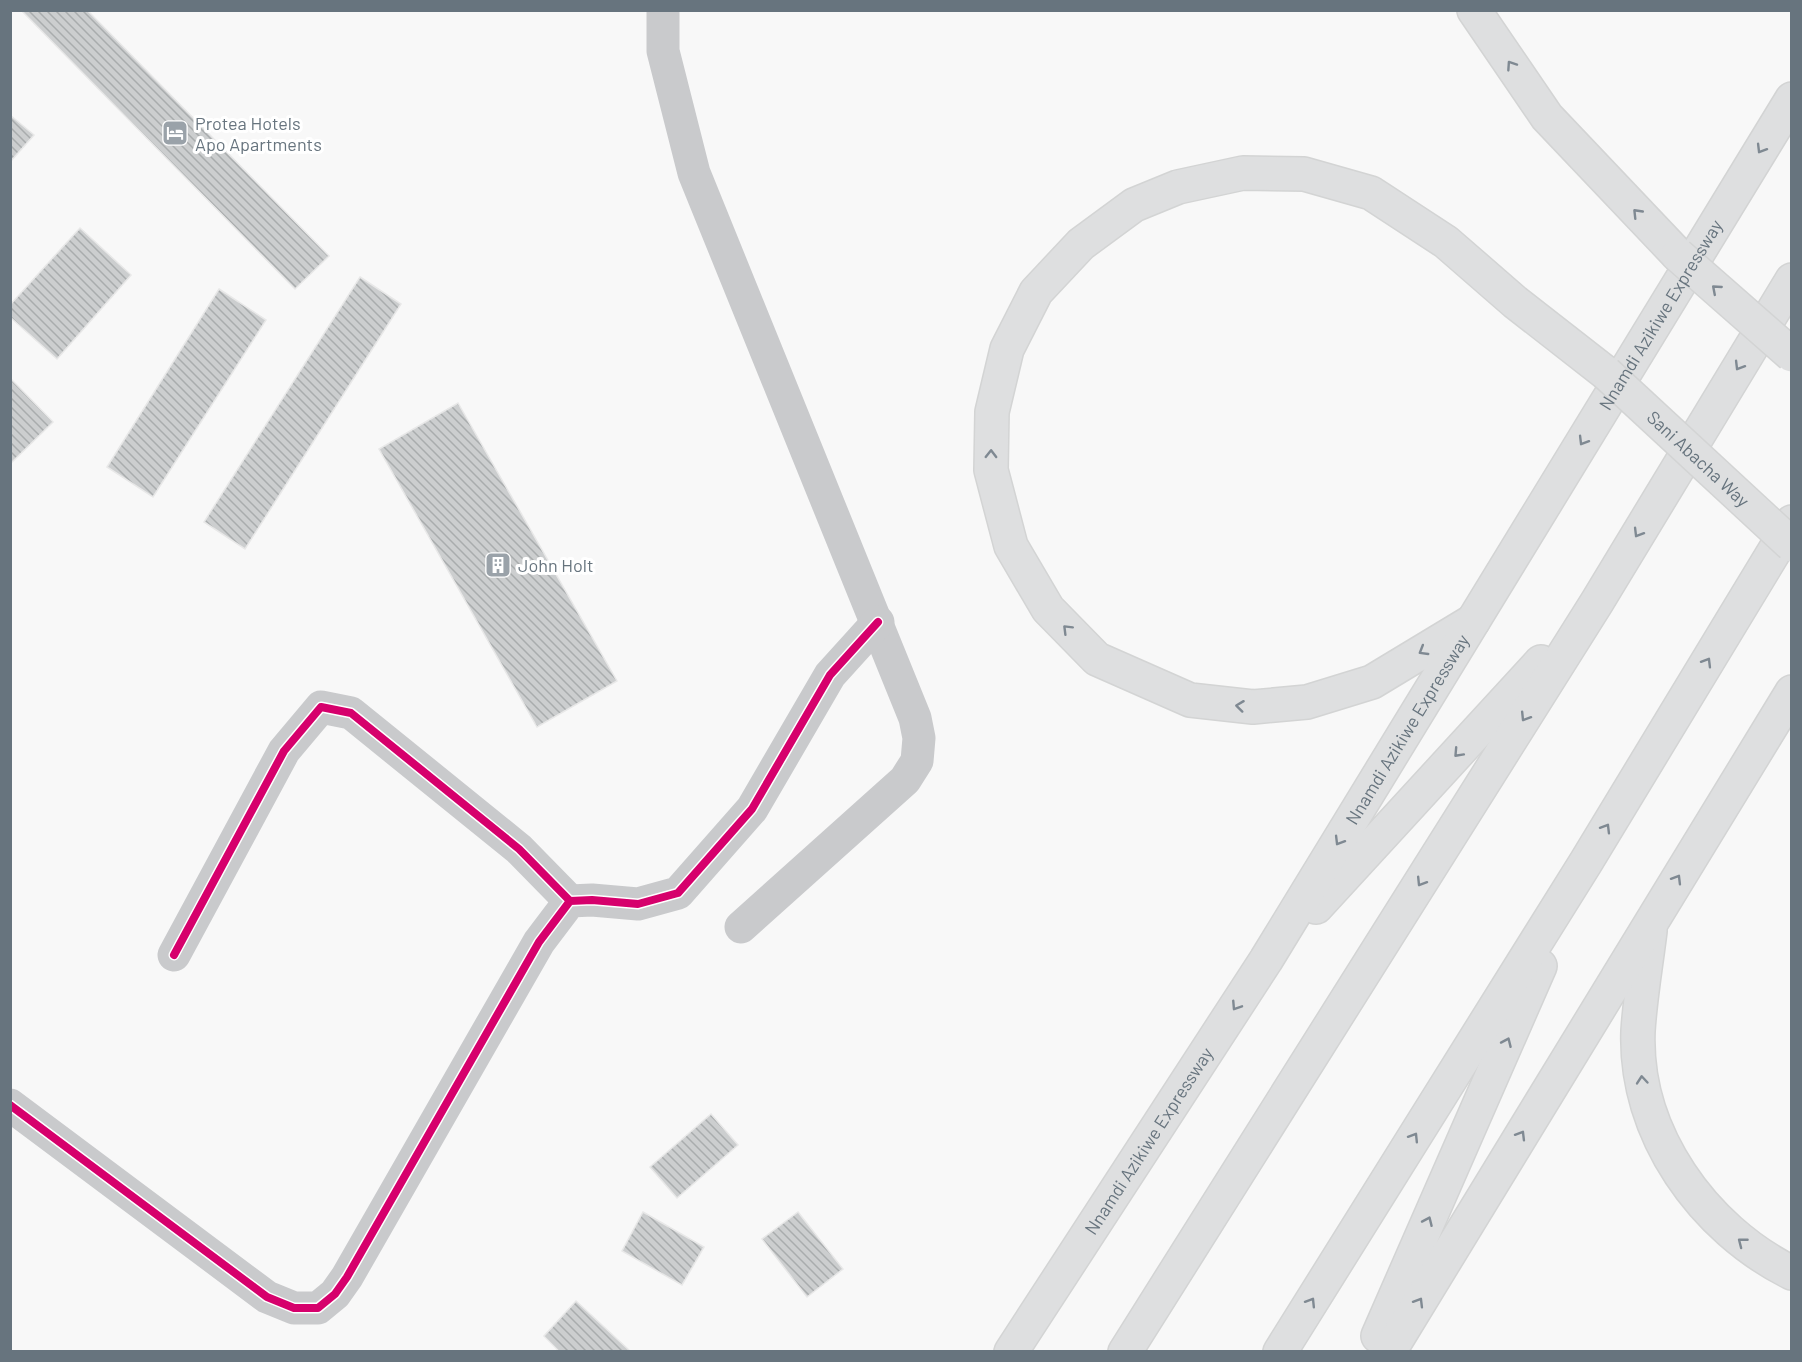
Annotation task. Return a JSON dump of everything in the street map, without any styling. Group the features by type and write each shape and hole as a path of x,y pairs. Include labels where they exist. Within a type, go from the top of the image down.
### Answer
{"highway":[{"path":"1474,10 1546,117 1678,255 1791,355"},
{"name":"Nnamdi Azikiwe Expressway","path":"1011,1352 1266,960 1791,99"},
{"name":"Sani Abacha Way","path":"1473,621 1372,682 1307,702 1253,707 1190,700 1097,659 1048,609 1011,546 991,470 992,412 1007,349 1036,292 1081,244 1134,205 1178,187 1243,173 1304,174 1371,193 1446,242 1515,302 1606,373 1791,545"},
{"path":"1125,1352 1597,602 1791,280"},
{"path":"1280,1352 1586,862 1791,522"},
{"path":"1266,960 1597,602"},
{"path":"1389,1352 1791,692"},
{"path":"1371,1352 1586,862"},
{"path":"1652,920 1638,1032 1643,1092 1661,1140 1688,1188 1741,1242 1791,1273"}],"street":[{"path":"663,10 664,61 694,172 878,622 915,718 919,738 917,760 912,772 741,927"},
{"path":"174,955 284,751 321,707 351,713 519,849 570,901 592,900 638,904 678,893 752,808 830,675 878,622"},
{"path":"10,1105 267,1297 294,1308 318,1308 335,1294 347,1277 539,942 570,901"}],"building":[{"name":"Protea Hotels Apo Apartments","path":"21,10 87,10 329,256 295,289"},
{"path":"10,115 34,135 10,162"},
{"path":"80,228 131,275 57,359 10,317 10,305"},
{"path":"360,277 401,304 245,549 204,522"},
{"path":"219,289 266,320 153,497 107,467"},
{"path":"10,378 53,422 10,464"},
{"name":"John Holt","path":"458,403 617,681 537,727 379,449"},
{"path":"711,1114 738,1145 677,1198 650,1167"},
{"path":"643,1212 704,1247 682,1285 622,1251"},
{"path":"798,1212 843,1269 807,1297 762,1239"},
{"path":"576,1301 630,1352 560,1352 544,1336"}],"cycle path":[{"path":"10,1105 267,1297 294,1308 318,1308 335,1294 347,1277 539,942 570,901 592,900 638,904 678,893 752,809 830,675 878,622"},
{"path":"174,955 284,751 321,707 351,713 519,849 570,901"}],"place":[{"name":"Protea Hotels Apo Apartments","path":"175,133"},
{"name":"John Holt","path":"498,565"}]}
